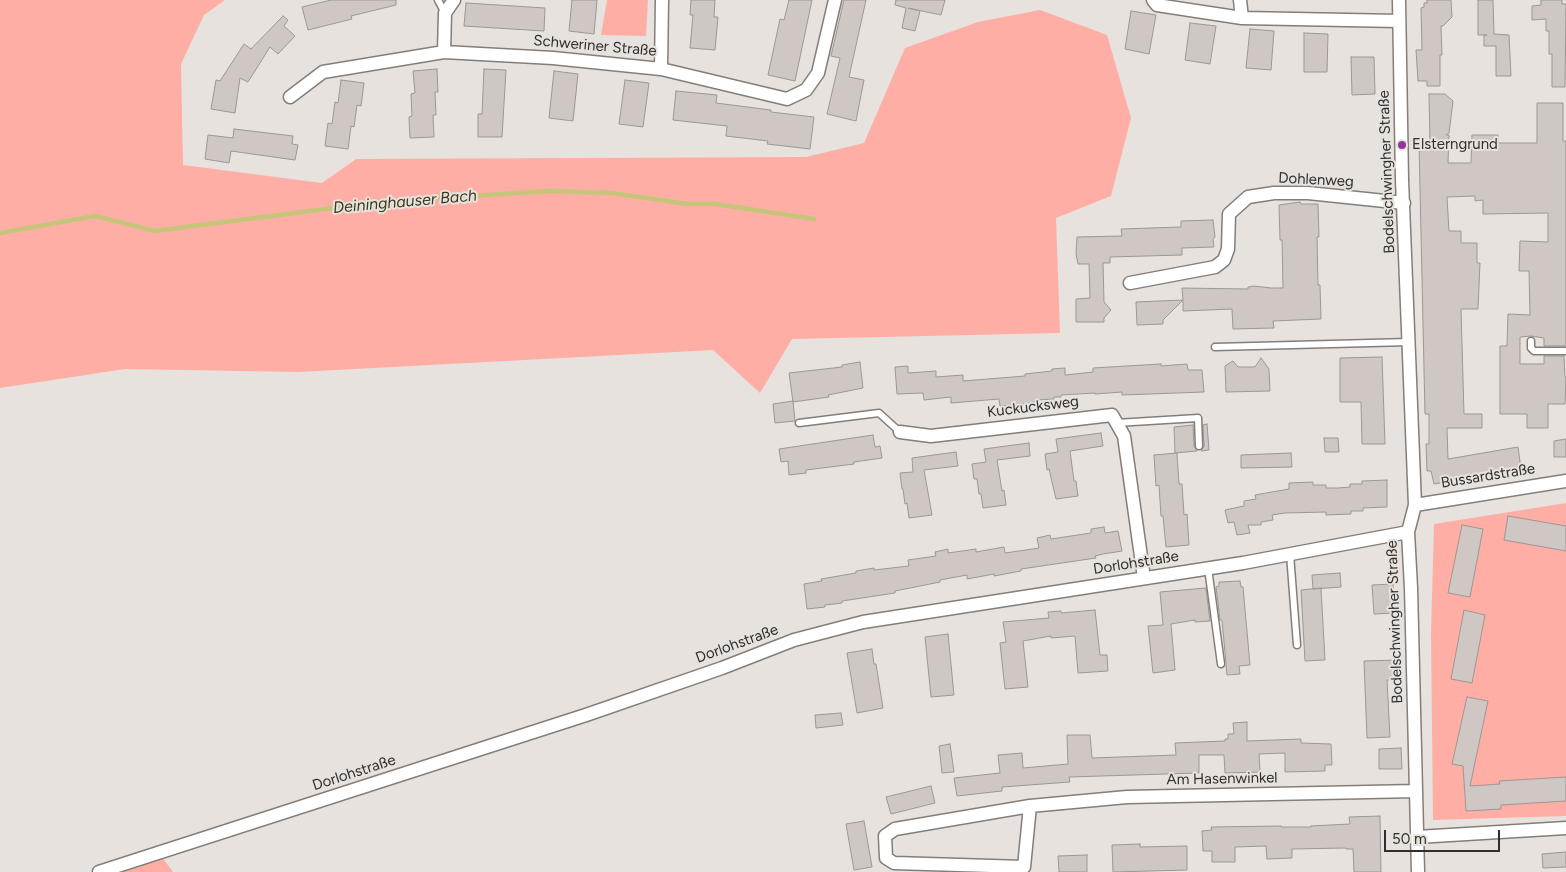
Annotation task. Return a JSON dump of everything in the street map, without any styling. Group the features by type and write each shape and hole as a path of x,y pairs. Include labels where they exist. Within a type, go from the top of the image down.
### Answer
{"street":[{"path":"444,52 445,13 454,0"},
{"path":"662,0 662,68"},
{"name":"Schweriner Straße","path":"290,97 324,72 444,52 553,58 662,68 787,99 806,90 818,73 835,0"},
{"path":"1153,0 1157,6 1242,18 1399,21"},
{"path":"1240,0 1242,18"},
{"name":"Bodelschwingher Straße","path":"1399,0 1415,505 1408,532 1418,872"},
{"name":"Dohlenweg","path":"1130,283 1215,267 1224,260 1228,249 1229,214 1248,197 1274,193 1308,193 1404,203"},
{"name":"Kuckucksweg","path":"900,432 931,436 1112,415 1116,422"},
{"path":"1116,422 1124,436 1144,578"},
{"name":"Bussardstraße","path":"1415,505 1566,481"},
{"name":"Dorlohstraße","path":"99,872 586,715 722,668 794,640 863,622 1208,568 1408,532"},
{"name":"Am Hasenwinkel","path":"1030,806 1024,867 894,863 886,858 885,836 896,829 1030,806 1126,797 1416,791"},
{"path":"1417,837 1566,828"}],"lane":[{"path":"438,0 445,13"},
{"path":"1531,341 1531,348 1534,351 1566,351"},
{"path":"1215,347 1409,342"},
{"name":"Kuckucksweg","path":"799,423 879,413 900,432"},
{"path":"1116,422 1198,418 1199,446"},
{"path":"1290,554 1297,645"},
{"path":"1208,568 1221,664"}],"shaded area":[{"path":"0,0 225,0 204,15 181,64 183,165 322,183 356,159 806,157 864,143 905,48 978,22 1040,10 1107,35 1131,118 1111,196 1056,218 1060,333 792,339 760,393 713,350 298,372 125,369 0,388"},
{"path":"607,0 648,0 646,36 601,35"},
{"path":"1566,503 1566,816 1433,820 1431,633 1434,524"},
{"path":"159,853 173,872 99,872"}],"building":[{"path":"331,0 396,0 396,5 351,16 352,19 308,30 302,7"},
{"path":"572,0 597,0 594,34 569,31"},
{"path":"691,0 715,0 714,17 718,17 715,50 690,48 693,15 690,15"},
{"path":"789,0 812,0 795,81 768,75 780,19 784,20"},
{"path":"844,0 866,0 849,77 864,80 856,121 827,114 840,58 831,56"},
{"path":"896,0 945,0 941,15 908,8 920,11 915,31 902,28 906,8 895,5"},
{"path":"1427,0 1451,0 1452,17 1441,26 1440,86 1427,86 1427,81 1418,81 1416,50 1422,50 1421,8 1424,7 1424,3 1427,3"},
{"path":"1478,0 1493,0 1494,34 1509,35 1511,76 1496,76 1496,46 1484,46 1484,35 1478,35"},
{"path":"1541,0 1562,0 1562,4 1566,4 1565,87 1552,87 1552,54 1549,54 1549,31 1546,31 1546,19 1532,20 1532,6 1541,5"},
{"path":"466,3 545,8 544,31 464,26"},
{"path":"1131,11 1156,15 1149,54 1125,49"},
{"path":"283,16 288,20 284,26 295,36 278,54 270,47 248,82 240,78 235,113 211,109 216,80 220,81 244,44 251,49"},
{"path":"1190,23 1216,26 1210,64 1185,60"},
{"path":"1250,29 1274,31 1271,70 1246,68"},
{"path":"1304,33 1328,34 1327,72 1304,72"},
{"path":"1351,57 1374,57 1375,94 1352,95"},
{"path":"437,69 438,92 435,92 436,115 433,115 434,137 410,138 411,94 415,93 413,71"},
{"path":"484,69 506,70 502,137 478,137 478,114 482,114"},
{"path":"554,71 578,74 573,121 549,118"},
{"path":"341,80 364,83 361,106 357,105 354,127 351,126 348,149 325,146 328,123 332,124 335,102 338,103"},
{"path":"625,80 649,83 643,127 619,124"},
{"path":"676,91 717,95 716,103 814,117 810,149 767,144 768,141 726,136 727,126 673,120"},
{"path":"1429,94 1445,94 1453,101 1449,133 1446,135 1449,135 1448,163 1471,163 1472,135 1498,135 1498,143 1537,143 1537,103 1563,103 1563,141 1566,141 1566,346 1544,346 1544,338 1520,337 1520,364 1544,364 1544,356 1564,356 1566,377 1565,404 1548,404 1548,428 1527,428 1527,414 1500,414 1500,346 1507,346 1508,314 1530,315 1529,271 1519,271 1520,241 1548,242 1548,213 1483,214 1483,200 1475,201 1475,196 1447,197 1449,231 1461,231 1461,243 1477,243 1477,263 1480,263 1478,309 1461,309 1464,414 1482,414 1482,428 1447,428 1448,459 1518,447 1521,469 1434,484 1431,471 1427,471 1426,444 1429,444 1429,414 1425,414 1419,144 1430,144"},
{"path":"234,129 293,136 292,144 298,145 295,160 231,151 229,163 205,159 208,135 233,138"},
{"path":"1300,202 1301,204 1318,204 1318,285 1320,285 1321,319 1273,321 1274,328 1233,329 1232,309 1183,311 1182,288 1248,289 1248,287 1254,286 1283,288 1279,205"},
{"path":"1213,220 1214,247 1182,248 1182,255 1110,257 1110,263 1103,263 1104,302 1111,310 1104,318 1104,322 1076,322 1076,299 1090,298 1089,264 1078,264 1076,254 1077,237 1122,236 1121,229 1181,227 1181,221"},
{"path":"1183,300 1163,320 1163,324 1137,325 1136,302"},
{"path":"1382,357 1385,444 1362,444 1361,402 1340,402 1340,358"},
{"path":"1261,358 1269,369 1270,391 1226,392 1225,366 1233,361 1238,367 1255,367"},
{"path":"860,362 863,388 828,395 829,397 793,402 789,373 842,367 842,365"},
{"path":"1161,364 1161,366 1187,364 1188,370 1202,370 1204,392 1122,395 1122,392 1061,395 1061,397 1054,397 1054,399 1000,406 999,399 951,403 951,397 924,400 923,393 897,394 895,367 908,366 908,373 936,371 936,377 963,375 963,381 1025,376 1025,374 1052,371 1052,369 1065,368 1065,375 1093,372 1093,368"},
{"path":"793,401 795,421 775,423 773,404"},
{"path":"1207,424 1209,450 1201,451 1204,446 1203,425"},
{"path":"1193,425 1194,446 1197,451 1175,453 1174,427"},
{"path":"1101,433 1103,446 1070,451 1078,496 1056,499 1049,469 1047,470 1045,454 1058,452 1056,439"},
{"path":"873,435 875,447 880,446 882,458 854,462 854,464 806,470 806,473 789,475 788,461 781,462 779,449"},
{"path":"1324,438 1338,438 1339,452 1325,452"},
{"path":"1566,439 1566,457 1554,457 1554,441"},
{"path":"1029,443 1030,456 997,460 1006,505 983,508 977,479 974,479 972,464 986,462 984,449"},
{"path":"956,452 958,466 924,470 932,515 909,518 900,473 913,472 912,458"},
{"path":"1177,453 1184,515 1187,514 1189,545 1166,547 1159,485 1156,486 1154,455"},
{"path":"1291,453 1292,467 1241,468 1241,455"},
{"path":"1387,480 1387,507 1363,508 1363,511 1351,511 1351,514 1326,515 1326,512 1272,515 1273,520 1261,522 1261,525 1248,525 1250,533 1237,535 1234,522 1228,523 1225,510 1244,506 1244,501 1256,499 1255,495 1289,489 1289,483 1313,482 1313,485 1326,485 1326,488 1338,488 1350,487 1350,484 1362,484 1362,481"},
{"path":"1508,516 1566,526 1566,551 1504,540"},
{"path":"1462,525 1483,529 1470,597 1448,593"},
{"path":"1104,527 1105,533 1118,531 1122,551 1095,556 1096,558 1021,569 1021,571 994,576 994,574 967,579 967,575 895,591 895,593 842,601 842,603 825,605 825,607 807,609 804,584 822,581 821,579 874,568 874,570 909,566 908,560 936,556 935,552 948,549 948,553 976,549 976,552 1004,547 1005,553 1039,548 1037,538 1050,535 1051,539 1091,533 1091,529"},
{"path":"1340,573 1341,587 1313,589 1312,575"},
{"path":"1240,581 1241,587 1243,587 1250,665 1239,666 1240,674 1227,675 1222,620 1220,620 1216,587 1219,586 1219,582"},
{"path":"1393,584 1395,613 1374,614 1372,585"},
{"path":"1206,588 1210,621 1195,622 1195,620 1171,624 1175,670 1153,673 1148,626 1163,625 1160,592"},
{"path":"1321,588 1325,660 1305,661 1301,590"},
{"path":"1095,610 1100,655 1107,655 1108,671 1078,673 1075,636 1051,638 1051,636 1023,641 1028,687 1005,689 1000,643 1006,642 1003,622 1049,618 1048,612 1061,611 1061,613"},
{"path":"1464,610 1485,615 1472,683 1451,679"},
{"path":"948,634 954,695 931,697 925,637"},
{"path":"872,649 883,708 857,713 847,653"},
{"path":"1399,660 1400,680 1387,680 1390,737 1367,738 1364,661"},
{"path":"1467,697 1488,701 1470,786 1500,784 1499,781 1566,777 1566,801 1501,805 1501,809 1466,811 1463,766 1452,764"},
{"path":"841,713 843,725 816,728 815,715"},
{"path":"1247,722 1247,741 1301,739 1301,743 1331,744 1332,765 1325,765 1325,771 1285,772 1285,753 1259,754 1260,772 1225,773 1224,755 1199,755 1199,773 1069,777 1070,782 1002,787 1002,791 957,796 954,778 1000,773 998,755 1022,753 1023,768 1068,764 1067,735 1090,735 1092,758 1176,755 1175,743 1225,741 1225,739 1228,739 1228,734 1234,734 1233,723"},
{"path":"950,744 954,772 942,773 939,746"},
{"path":"1401,748 1402,769 1379,769 1379,749"},
{"path":"931,786 935,803 891,814 886,797"},
{"path":"1380,816 1381,872 1354,872 1353,849 1345,848 1292,849 1292,858 1267,859 1266,846 1235,847 1235,862 1212,862 1212,851 1203,851 1202,831 1212,830 1211,827 1311,827 1350,824 1349,817"},
{"path":"864,821 872,867 854,870 846,824"},
{"path":"1140,844 1140,847 1187,846 1187,870 1113,872 1112,845"},
{"path":"1566,852 1566,867 1543,868 1542,854"},
{"path":"1087,855 1087,872 1059,872 1058,856"}],"waterway":[{"name":"Deininghauser Bach","path":"0,233 95,216 155,231 379,202 548,191 612,193 687,204 716,204 814,219"}],"place":[{"name":"Elsterngrund","path":"1402,145"}]}
